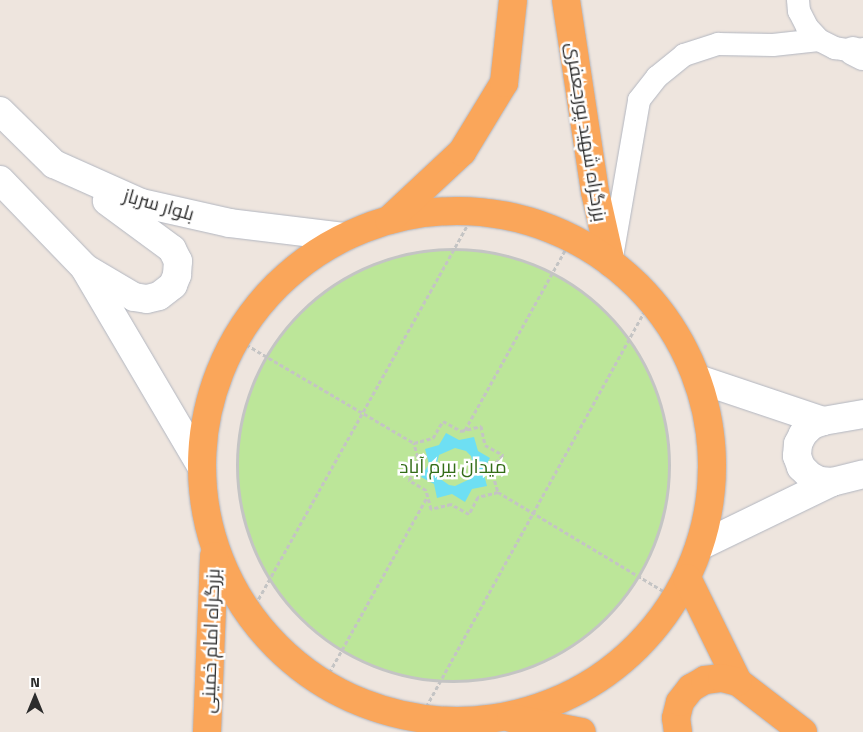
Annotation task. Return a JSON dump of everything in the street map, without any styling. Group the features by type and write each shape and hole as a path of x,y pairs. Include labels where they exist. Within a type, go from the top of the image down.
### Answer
{"highway":[{"path":"389,220 462,152 504,83 513,0"},
{"name":"بزرگراه شهید پورجعفری","path":"566,0 595,192 611,263"},
{"path":"432,212 475,212 508,216 533,223 572,238 611,263 651,300 670,324 698,380 708,416 713,454 712,492 700,546 681,588 644,639 620,663 584,687 546,705 504,717 448,721 415,718 380,709 351,698 323,684 295,664 270,641 249,616 224,573 214,549 204,508 200,466 204,424 216,379 235,338 256,307 282,280 311,256 344,237 389,220 432,212"},
{"name":"بزرگراه امام خمینی","path":"207,732 214,549"},
{"path":"681,588 738,682 804,732"},
{"path":"678,732 676,718 680,702 691,688 705,680 722,678 738,682"},
{"path":"504,717 582,732"},
{"path":"387,732 415,718"}],"main road":[{"name":"بلوار سرباز","path":"0,111 54,164 141,203 230,223 344,237"},
{"path":"54,164 164,241 172,249 178,261 177,276 173,286 159,296 147,299 134,297 84,267"},
{"path":"0,180 84,267 200,466"},
{"path":"698,380 823,421"},
{"path":"832,482 820,481 810,476 802,467 797,456 798,444 803,434 812,425 823,421 863,414"},
{"path":"700,546 832,482 863,474"}],"street":[{"path":"798,0 799,11 807,27 819,40 835,48 860,52"},
{"path":"611,263 639,100 657,77 684,55 718,44 773,45 819,40"}],"path":[{"path":"249,616 475,212"},
{"path":"464,430 572,238"},
{"path":"454,250 498,254 519,260 552,274 593,301 629,340 655,386 666,426 669,448 669,490 665,511 652,551 639,576 618,605 604,620 571,647 533,666 492,678 439,681 387,671 342,650 313,630 298,616 269,580 260,564 244,525 237,483 236,462 241,420 246,400 266,356 276,340 302,311 341,281 373,265 393,258 414,253 454,250"},
{"path":"415,718 439,681 651,300"},
{"path":"235,338 414,442 433,438 443,421 461,431 481,426 485,445 503,454 491,468 498,492 639,576 681,588"},
{"path":"414,442 419,462 409,480 426,490 431,509 451,504 468,514 478,497 498,492"},
{"path":"323,684 428,496"}],"green space":[{"name":"میدان بیرم آباد","path":"453,249 495,253 536,265 573,285 606,312 633,345 653,382 665,423 669,465 665,507 653,548 633,585 606,618 573,645 536,665 495,677 453,681 411,677 370,665 333,645 300,618 273,585 253,548 241,507 237,465 241,423 253,382 273,345 300,312 333,285 370,265 411,253"}],"water":[{"path":"446,433 459,440 474,437 478,451 490,458 483,471 487,486 472,489 465,502 452,494 437,498 434,484 421,477 429,464 425,449 439,445","holes":["455,448 466,451 471,456 474,467 470,479 455,486 449,485 439,478 436,467 439,455"]}]}
